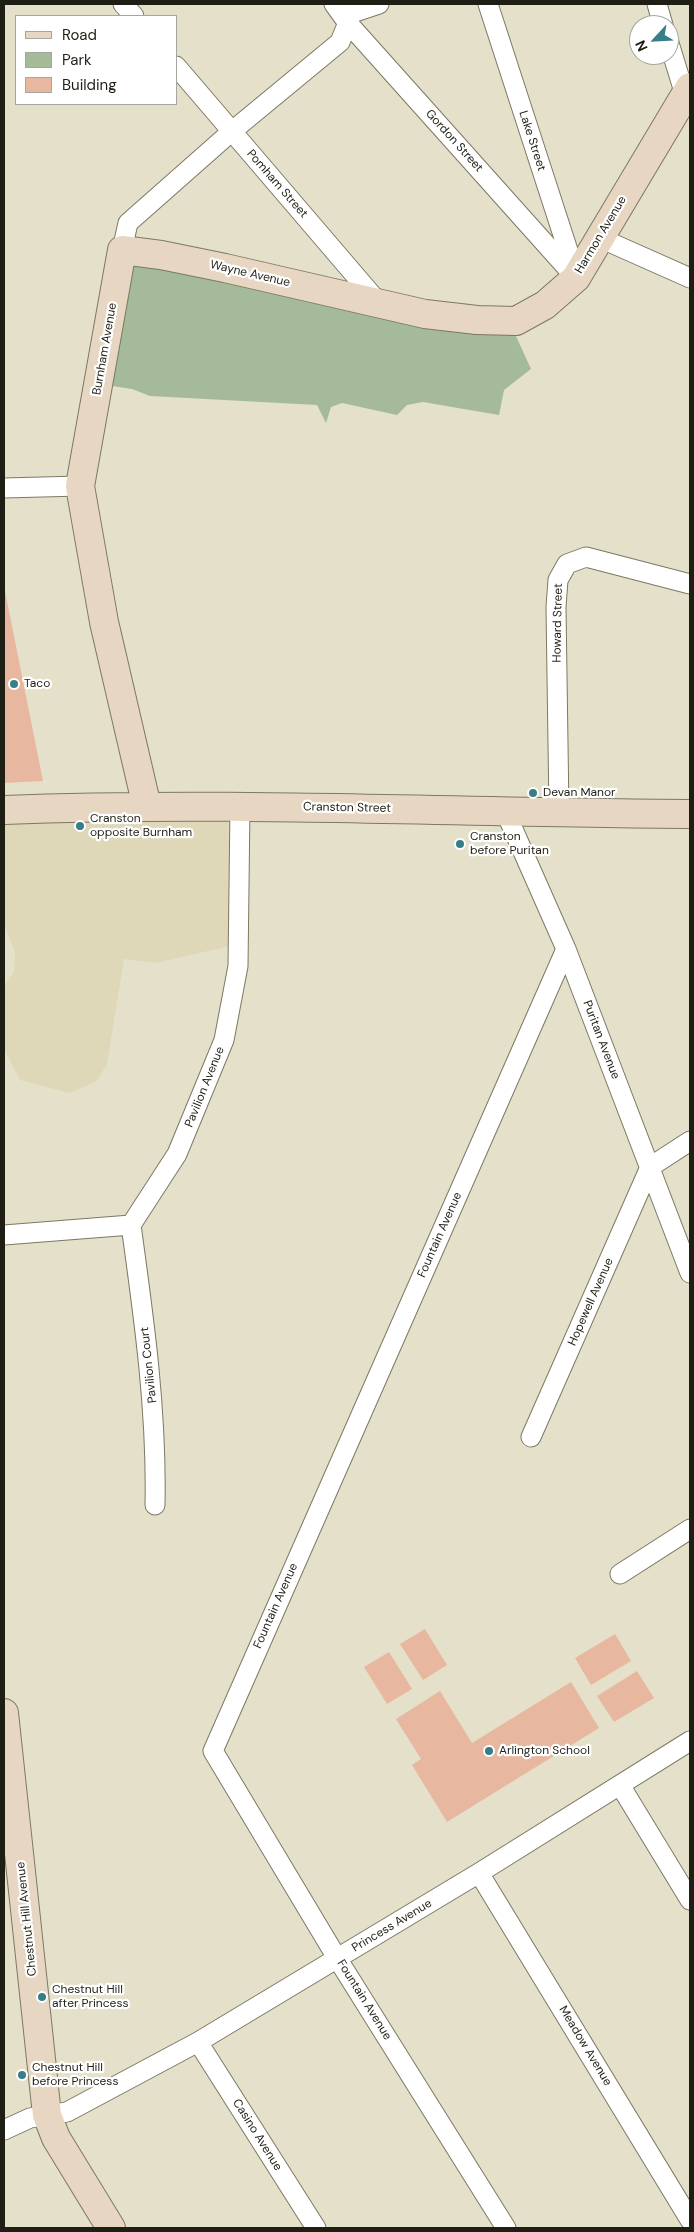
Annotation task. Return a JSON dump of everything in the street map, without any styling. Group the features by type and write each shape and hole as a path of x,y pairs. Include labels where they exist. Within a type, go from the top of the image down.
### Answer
{"street":[{"path":"123,4 133,15"},
{"name":"Gordon Street","path":"334,4 347,22 576,278"},
{"path":"347,22 352,13 379,4"},
{"name":"Lake Street","path":"488,4 576,278"},
{"name":"Burnham Avenue","path":"147,807 104,622 80,486 128,223 232,132 340,42 347,22"},
{"path":"677,65 688,93"},
{"name":"Pomham Street","path":"178,68 378,302"},
{"name":"Harmon Avenue","path":"378,302 425,314 477,320 516,321 545,305 576,278 688,93"},
{"path":"600,238 690,278"},
{"name":"Wayne Avenue","path":"122,250 161,255 378,302"},
{"path":"4,488 80,486"},
{"name":"Howard Street","path":"559,812 556,607 558,580 567,564 586,557 690,584"},
{"name":"Cranston Street","path":"4,810 240,807 690,814"},
{"name":"Pavilion Avenue","path":"131,1225 177,1154 224,1040 238,966 240,807"},
{"name":"Puritan Avenue","path":"505,811 566,948 690,1273"},
{"name":"Fountain Avenue","path":"506,2228 337,1958 212,1751 566,948"},
{"path":"650,1167 690,1141"},
{"name":"Hopewell Avenue","path":"531,1437 650,1167"},
{"path":"4,1235 131,1225"},
{"name":"Pavilion Court","path":"131,1225 150,1364 156,1455 155,1505"},
{"path":"620,1574 690,1529"},
{"name":"Chestnut Hill Avenue","path":"4,1714 48,2115 56,2138 111,2228"},
{"name":"Princess Avenue","path":"4,2130 30,2118 67,2112 198,2042 479,1873 690,1740"},
{"path":"620,1785 690,1900"},
{"name":"Meadow Avenue","path":"479,1873 690,2220"},
{"name":"Casino Avenue","path":"198,2042 316,2228"}],"shaded area":[{"path":"232,807 235,945 155,963 124,959 107,1064 97,1081 69,1093 20,1080 4,1049 4,986 14,972 15,952 4,924 4,809"}],"green space":[{"path":"120,254 510,323 531,369 504,390 499,415 423,402 407,405 397,415 342,403 331,407 326,423 317,405 150,396 132,389 99,384"}],"building":[{"name":"Taco","path":"5,591 43,781 4,783"},
{"path":"425,1629 447,1665 423,1680 400,1644"},
{"path":"615,1634 631,1661 591,1685 575,1658"},
{"path":"389,1652 412,1689 387,1704 364,1667"},
{"path":"637,1671 654,1698 614,1722 597,1696"},
{"name":"Arlington School","path":"571,1682 599,1728 447,1822 412,1765 421,1759 396,1719 440,1691 472,1743"}],"place":[{"name":"Taco","path":"14,684"},
{"name":"Devan Manor","path":"533,793"},
{"name":"Cranston opposite Burnham","path":"80,826"},
{"name":"Cranston before Puritan","path":"460,844"},
{"name":"Arlington School","path":"489,1751"},
{"name":"Chestnut Hill after Princess","path":"42,1997"},
{"name":"Chestnut Hill before Princess","path":"22,2075"}]}
